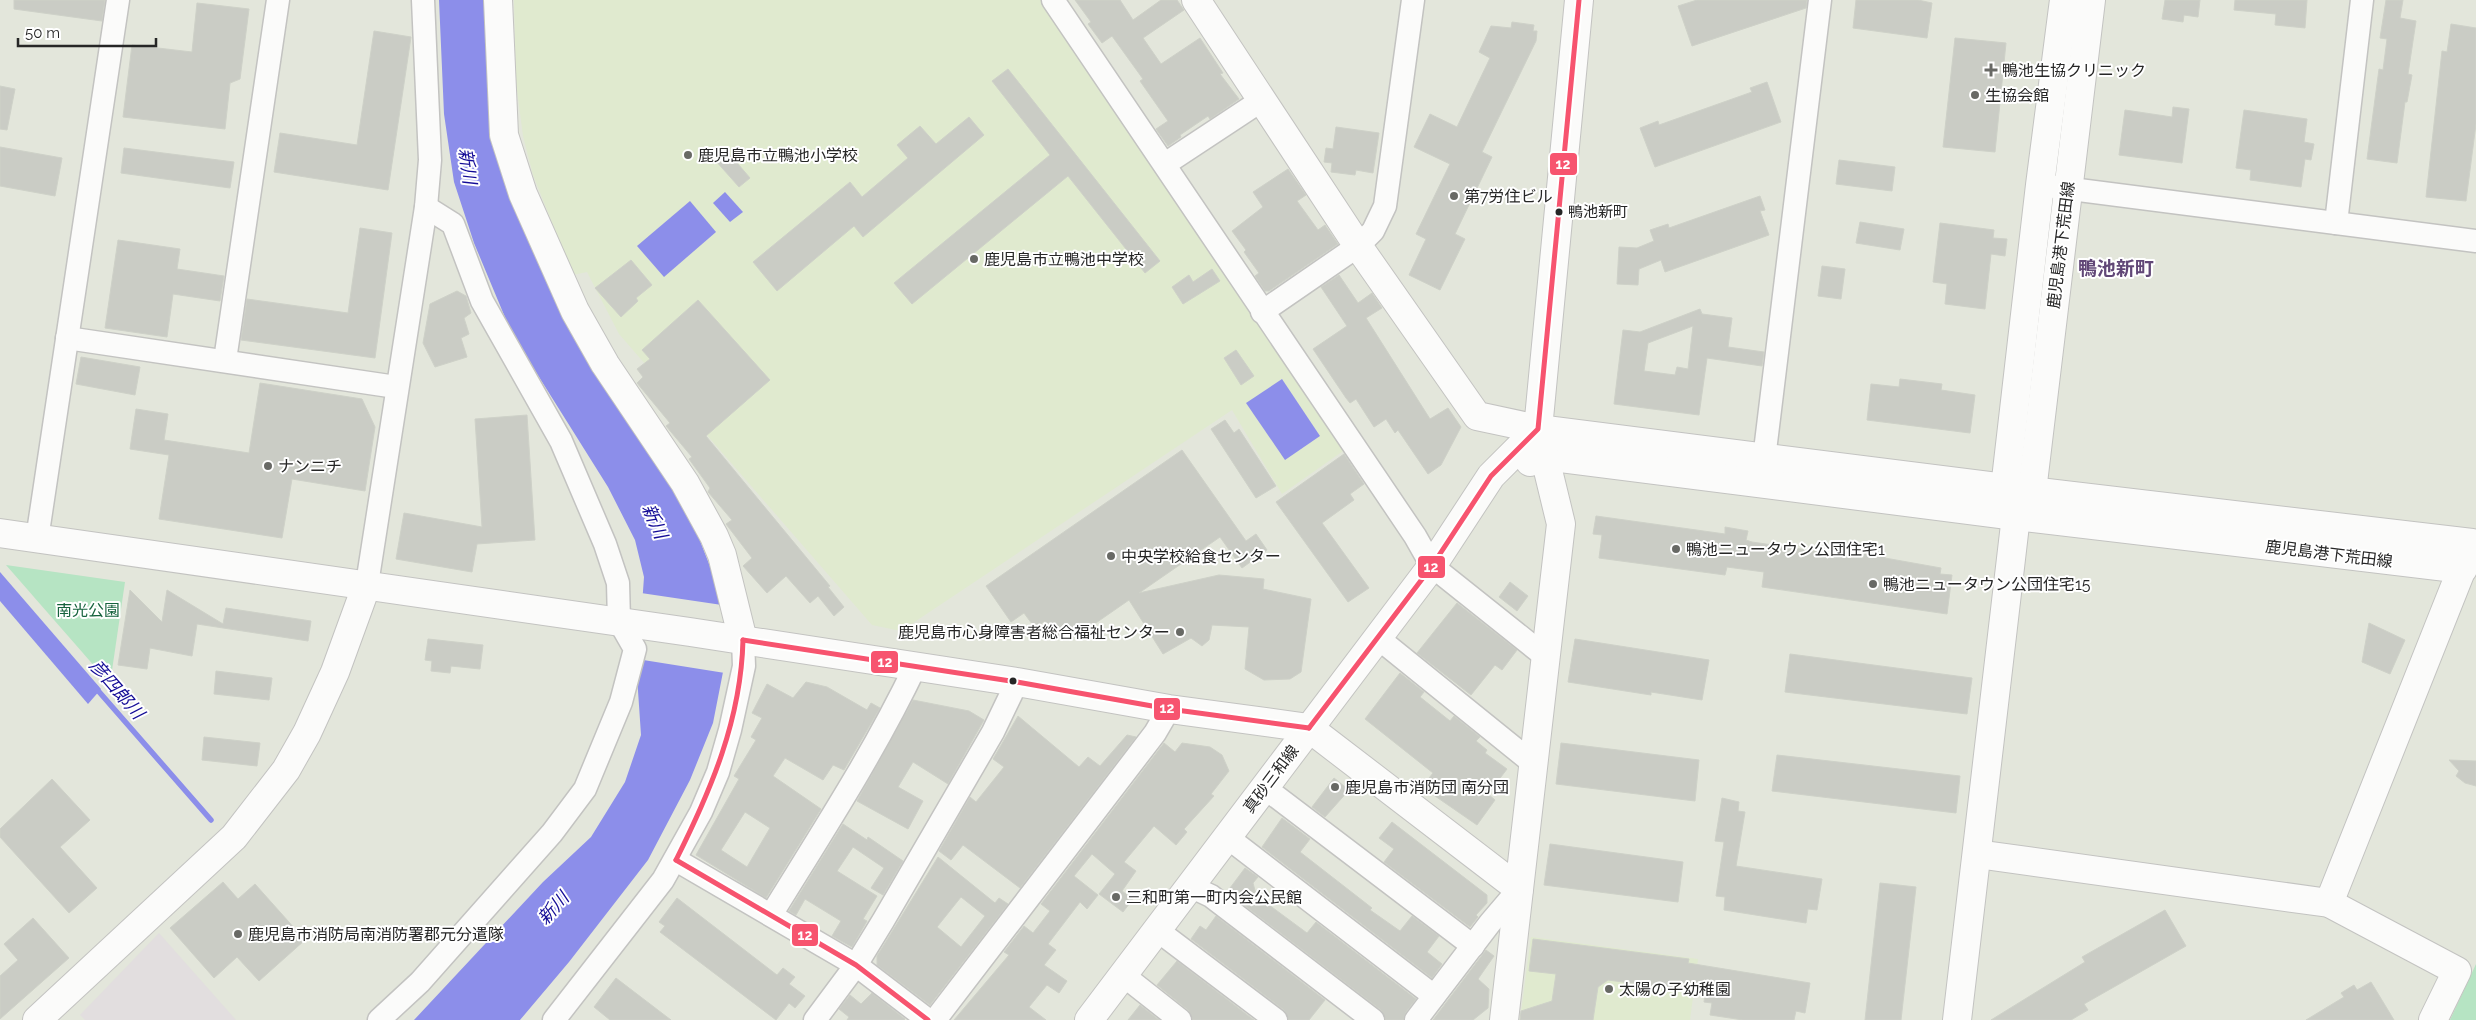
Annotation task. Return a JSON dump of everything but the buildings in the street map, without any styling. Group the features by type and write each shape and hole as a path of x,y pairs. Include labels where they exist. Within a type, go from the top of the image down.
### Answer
{"street":[{"path":"37,538 118,0"},
{"path":"224,360 278,0"},
{"path":"37,1020 234,837 286,770 307,733 332,680 367,584 396,387 426,208 430,160 423,0"},
{"path":"498,0 504,135 522,194 575,311 605,364 685,483 714,536 722,556 737,639 744,666 718,772 701,812 676,860 644,906 554,1020"},
{"path":"1053,0 1415,536 1432,566 1546,657"},
{"path":"1196,0 1358,246 1477,416 1538,429 2005,488"},
{"path":"1262,312 1358,246 1373,232 1385,206 1414,0"},
{"path":"1504,1020 1561,524 1538,429 1579,0"},
{"path":"1764,459 1820,0"},
{"name":"鹿児島港下荒田線","path":"2064,0 2040,185 2005,488 2016,516 2463,569"},
{"name":"鹿児島港下荒田線","path":"2032,491 2091,0"},
{"path":"2336,223 2362,0"},
{"path":"1165,164 1262,100"},
{"path":"2040,185 2476,241"},
{"path":"379,1020 420,982 552,834 585,789 621,702 635,649 619,621 618,583 605,544 561,441 482,301 453,224 426,208"},
{"path":"67,338 396,387"},
{"name":"真砂三和線","path":"1089,1020 1432,566 1491,476 1538,429"},
{"path":"1491,476 1545,456 2016,516"},
{"name":"鹿児島港下荒田線","path":"2005,488 2474,539"},
{"path":"1957,1020 2016,516 2032,491"},
{"path":"0,533 619,621 1016,682 1169,709 1309,728 1519,889"},
{"path":"2329,903 2474,539"},
{"path":"1378,638 1534,764"},
{"path":"771,915 843,797 915,667"},
{"path":"815,1020 856,965 993,732 1016,682"},
{"path":"935,1020 1148,741 1169,709"},
{"path":"1265,788 1473,946"},
{"path":"1227,837 1434,996"},
{"path":"1977,854 2329,903 2457,971 2434,1020"},
{"path":"676,860 856,965 928,1020"},
{"path":"1190,886 1211,896 1373,1020"},
{"path":"1416,1020 1519,889"},
{"path":"1157,930 1276,1020"},
{"path":"1123,975 1180,1020"}],"shaded area":[{"name":"鹿児島市立鴨池中学校","path":"514,0 1044,0 1346,449 1282,494 1232,410 901,631 872,625 619,334 587,272 573,275 533,175 523,136 516,83"},
{"path":"159,933 236,1020 85,1020 80,1015"},
{"name":"太陽の子幼稚園","path":"1531,937 1698,959 1690,1020 1520,1020"}],"green space":[{"name":"南光公園","path":"6,565 125,582 110,684"},
{"path":"2476,964 2476,1020 2450,1020"}],"water":[{"name":"新川","path":"439,0 486,0 493,129 697,533 711,569 719,601 723,672 713,723 690,780 648,860 569,962 520,1020 414,1020 543,882 591,837 625,782 641,735 637,676 644,577 635,540 608,487 512,334 474,243 454,182 444,114"},
{"path":"725,192 743,212 730,222 713,203"},
{"path":"690,201 716,232 664,277 637,246"},
{"path":"1282,379 1320,436 1285,460 1246,403"},
{"path":"0,572 101,689 88,704 0,601"}],"pier":[{"path":"641,593 722,605 725,673 637,659"}],"waterway":[{"name":"彦四郎川","path":"94,686 211,820"}],"transit line":[{"name":"12","path":"1309,728 1432,566 1491,476 1538,429 1579,0"},
{"name":"12","path":"743,640 1017,682 1169,709 1309,728"},
{"name":"12","path":"676,860 701,807 722,754 737,698 743,640"},
{"name":"12","path":"676,860 856,965 928,1020"}],"place":[{"name":"鴨池生協クリニック","path":"1991,70"},
{"name":"生協会館","path":"1975,95"},
{"name":"鹿児島市立鴨池小学校","path":"688,155"},
{"name":"第7労住ビル","path":"1454,196"},
{"name":"鴨池新町","path":"1559,212"},
{"name":"鹿児島市立鴨池中学校","path":"974,259"},
{"name":"ナンニチ","path":"268,466"},
{"name":"鴨池ニュータウン公団住宅1","path":"1676,549"},
{"name":"中央学校給食センター","path":"1111,556"},
{"name":"鴨池ニュータウン公団住宅15","path":"1873,584"},
{"name":"鹿児島市心身障害者総合福祉センター","path":"1180,632"},
{"name":"鹿児島市消防団 南分団","path":"1335,787"},
{"name":"三和町第一町内会公民館","path":"1116,897"},
{"name":"鹿児島市消防局南消防署郡元分遣隊","path":"238,934"},
{"name":"太陽の子幼稚園","path":"1609,989"}],"district":[{"name":"鴨池新町","path":"2116,268"}]}
